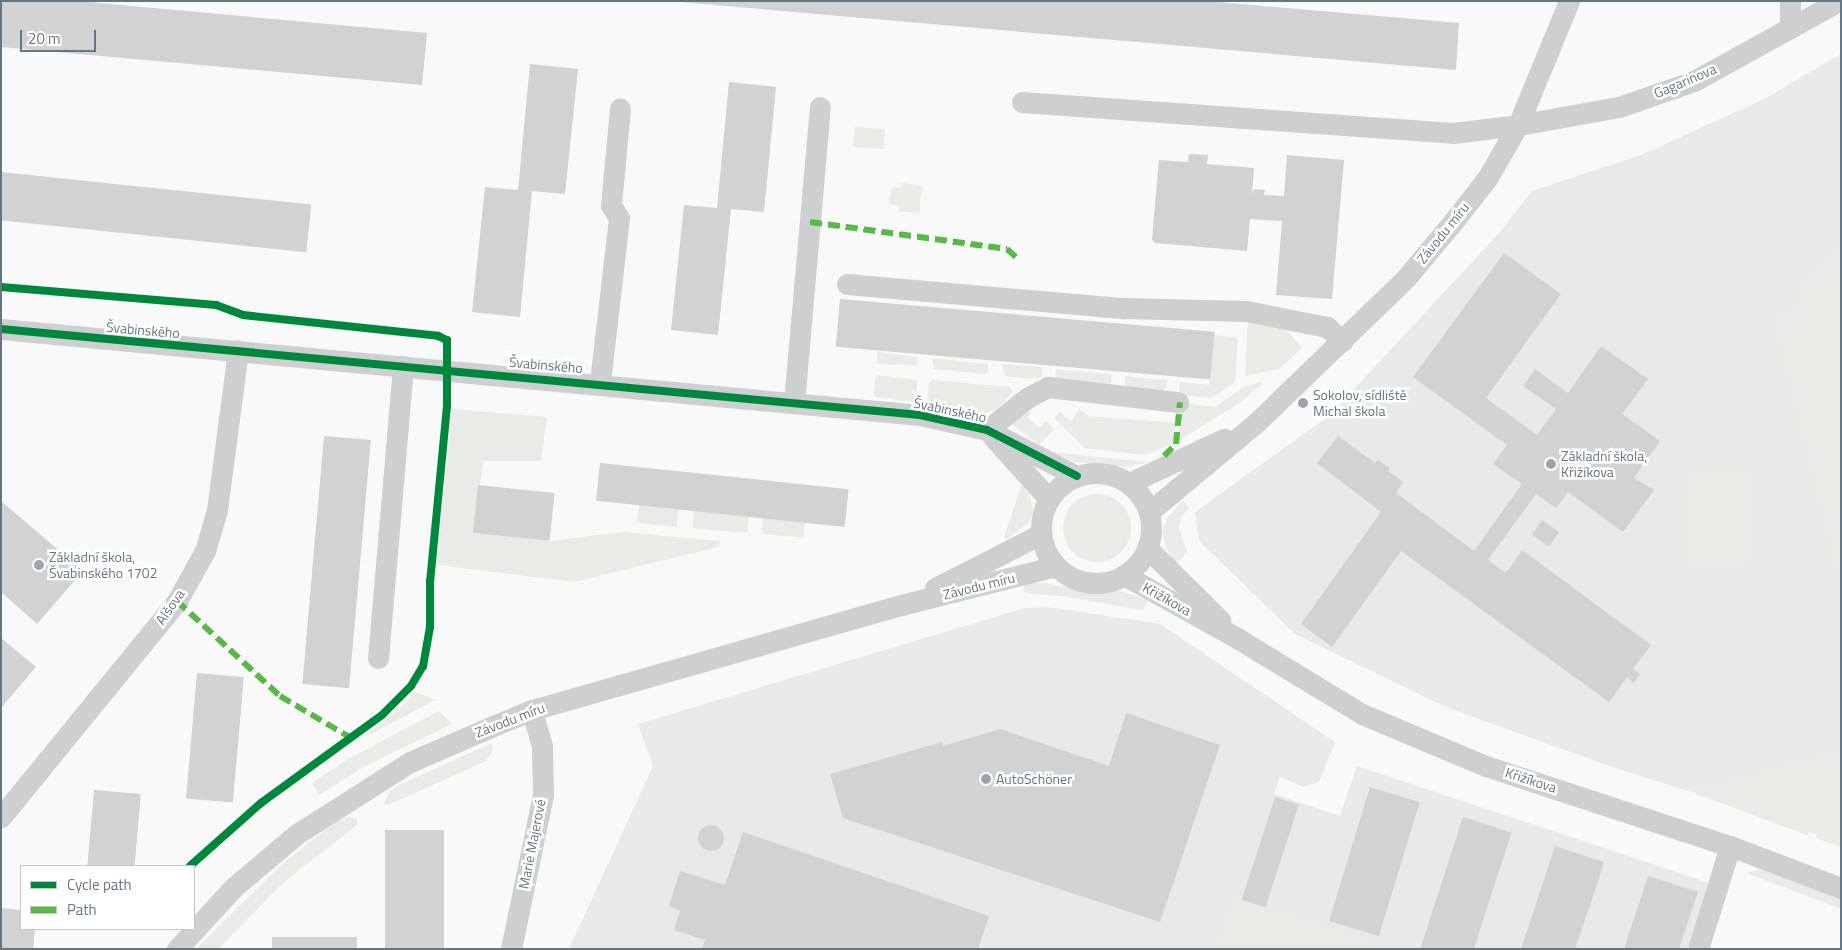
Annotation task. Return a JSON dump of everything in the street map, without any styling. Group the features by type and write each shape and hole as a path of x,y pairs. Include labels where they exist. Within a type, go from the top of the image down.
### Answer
{"street":[{"name":"Závodu míru","path":"1149,512 1257,422 1342,341 1406,278 1453,222 1488,178 1518,125 1569,1"},
{"path":"1790,1 1790,28"},
{"name":"Gagarinova","path":"1022,102 1453,133 1518,125 1619,107 1684,84 1840,1"},
{"path":"794,403 820,107"},
{"path":"600,382 619,218 612,205 620,108"},
{"path":"847,284 1124,308 1246,311 1326,327 1342,341"},
{"name":"Švabinského","path":"1,329 600,382 920,415 987,430 1076,476"},
{"name":"Alšova","path":"1,817 176,601 205,551 217,510 238,350"},
{"path":"378,658 403,366"},
{"path":"987,430 1027,398 1048,387 1178,402"},
{"name":"Závodu míru","path":"1129,483 1257,422"},
{"name":"Švabinského","path":"987,430 1049,499"},
{"path":"1103,474 1129,483 1141,496 1149,512 1151,531 1147,548 1138,564 1124,575 1106,582 1088,582 1071,577 1056,566 1046,551 1041,534 1042,516 1049,499 1061,485 1076,476 1103,474"},
{"name":"Závodu míru","path":"902,605 1041,534"},
{"name":"Křižíkova","path":"1147,548 1237,638"},
{"name":"Závodu míru","path":"195,929 234,887 296,834 350,798 410,762 532,710 902,605 1056,566"},
{"name":"Křižíkova","path":"1124,575 1237,638 1370,718 1486,766 1730,846 1841,888"},
{"name":"Marie Majerové","path":"511,949 543,795 542,746 532,710"},
{"path":"1698,949 1730,846"},
{"name":"Závodu míru","path":"177,949 194,930"}],"shaded area":[{"name":"Základní škola, Křižíkova","path":"1841,54 1841,753 1694,793 1612,767 1446,707 1295,634 1199,541 1195,512 1329,416 1499,233 1532,191 1641,155 1764,99"},
{"path":"855,127 885,129 884,149 854,147"},
{"path":"902,183 922,186 919,213 899,211 899,206 889,204 892,187 901,188"},
{"path":"1841,247 1841,579 1776,317 1795,313 1804,287 1816,269"},
{"path":"1248,319 1283,326 1302,348 1279,369 1245,376"},
{"path":"1214,335 1238,338 1235,382 1212,398 1179,395 1180,382 1209,385"},
{"path":"877,352 918,357 918,365 878,364"},
{"path":"932,358 988,364 988,371 984,374 934,369"},
{"path":"1002,364 1042,367 1042,375 1038,379 1005,376"},
{"path":"1056,369 1112,374 1111,384 1055,379"},
{"path":"876,375 918,380 915,402 873,397"},
{"path":"1125,376 1167,380 1166,387 1163,391 1125,386"},
{"path":"933,380 1010,387 1013,392 999,407 986,413 973,413 927,403 929,383"},
{"path":"1260,382 1261,385 1241,402 1178,441 1182,403 1215,407 1244,387"},
{"path":"1069,401 1088,416 1176,423 1174,443 1145,455 1085,448 1054,418 1060,412 1071,421 1079,410"},
{"path":"452,409 547,417 541,461 483,461 474,533 550,541 622,532 720,541 718,547 574,582 437,565"},
{"path":"1028,410 1031,413 1028,417 1039,428 1046,421 1054,429 1039,445 1010,423"},
{"path":"1052,452 1145,462 1153,461 1126,467 1075,462"},
{"path":"1690,474 1747,474 1747,564 1690,564"},
{"path":"1022,484 1030,496 1033,512 1029,522 1006,540 1004,537"},
{"path":"1097,494 1110,497 1121,504 1128,515 1131,528 1128,541 1121,552 1110,559 1097,562 1084,559 1073,552 1066,541 1063,528 1066,515 1073,504 1084,497"},
{"path":"1183,500 1189,508 1181,517 1179,528 1187,552 1176,564 1167,550 1162,533 1167,518"},
{"path":"639,505 679,509 677,527 637,523"},
{"path":"694,511 749,516 747,533 693,528"},
{"path":"763,517 805,521 803,538 762,534"},
{"path":"1022,583 1047,583 1086,592 1120,591 1149,600 1142,610 1062,596 1025,593"},
{"path":"1049,607 1160,624 1335,742 1319,782 1303,787 1280,777 1274,794 1340,816 1357,766 1712,884 1691,949 1382,949 1237,901 1220,949 569,949 653,766 638,724 1025,608"},
{"path":"415,692 435,700 363,738 405,704"},
{"path":"439,711 452,724 365,766 319,795 312,783 348,759"},
{"path":"492,743 493,750 486,761 388,805 384,803 391,790 399,785"},
{"path":"1841,753 1841,847 1816,838 1817,834 1809,832 1807,835 1694,793"},
{"path":"348,817 357,819 357,825 284,882 218,949 196,949 283,863 336,822"},
{"path":"1760,869 1841,897 1841,909 1747,873"},
{"path":"1237,901 1382,949 1220,949"}],"building":[{"path":"1,1 77,1 427,33 422,85 1,47"},
{"path":"669,1 1206,1 1459,23 1456,70"},
{"path":"530,64 578,69 565,194 532,191 520,317 472,312 485,187 518,190"},
{"path":"729,82 776,87 764,212 731,209 718,335 671,330 684,205 717,208"},
{"path":"1189,154 1208,155 1207,164 1254,168 1252,194 1254,189 1265,190 1264,195 1284,196 1287,155 1344,160 1332,299 1276,295 1282,221 1250,219 1247,251 1155,243 1152,239 1159,160 1188,162"},
{"path":"1,172 311,205 306,252 1,220"},
{"path":"1504,253 1561,294 1486,398 1537,435 1556,409 1523,386 1535,369 1568,393 1601,346 1648,379 1622,414 1660,441 1634,478 1654,490 1623,532 1568,492 1556,508 1536,494 1488,560 1506,573 1522,550 1651,645 1633,669 1640,674 1634,683 1627,677 1609,702 1401,551 1332,647 1301,624 1381,512 1317,463 1338,436 1375,463 1378,460 1390,468 1388,471 1403,482 1396,493 1474,551 1522,484 1493,464 1507,445 1413,377"},
{"path":"840,299 1215,332 1210,380 836,347"},
{"path":"324,436 371,440 349,688 302,684"},
{"path":"600,463 849,489 845,527 596,501"},
{"path":"478,485 555,493 550,541 473,533"},
{"name":"Základní škola, Švabinského 1702","path":"1,501 83,571 37,624 1,592"},
{"path":"1542,520 1559,532 1549,547 1532,535"},
{"path":"1,638 36,667 1,708"},
{"path":"197,673 244,677 233,803 186,799"},
{"path":"1126,713 1220,745 1160,922 843,818 830,774 942,742 943,746 1000,729 1109,766"},
{"path":"1370,787 1420,802 1379,936 1329,921"},
{"path":"94,790 141,794 135,865 87,865"},
{"path":"1275,797 1299,805 1265,907 1242,900"},
{"path":"1463,817 1512,833 1474,949 1420,949"},
{"path":"711,825 721,828 724,838 721,848 711,851 701,848 698,838 701,828"},
{"path":"385,830 444,830 444,949 385,949"},
{"path":"743,832 989,916 978,949 702,949 705,940 674,930 680,911 669,906 680,871 725,885"},
{"path":"1555,846 1604,862 1596,887 1575,949 1521,949"},
{"path":"1648,876 1698,892 1679,949 1624,949"},
{"path":"1,908 20,910 20,930 35,930 33,949 1,949"},
{"path":"272,937 357,937 357,949 272,949"}],"marked path":[{"path":"810,222 1007,249 1016,257"},
{"path":"1164,456 1176,444 1180,402"},
{"path":"177,601 280,696 351,738"}],"cycle path":[{"path":"1,287 216,305 243,315 438,336 447,340 447,406 430,581 430,627 423,666 411,686 382,715 261,803 191,865"},
{"path":"1,329 920,415 987,430 1077,476"}],"place":[{"name":"Sokolov, sídliště Michal škola","path":"1303,403"},
{"name":"Základní škola, Křižíkova","path":"1551,464"},
{"name":"Základní škola, Švabinského 1702","path":"39,565"},
{"name":"AutoSchöner","path":"986,779"}]}
